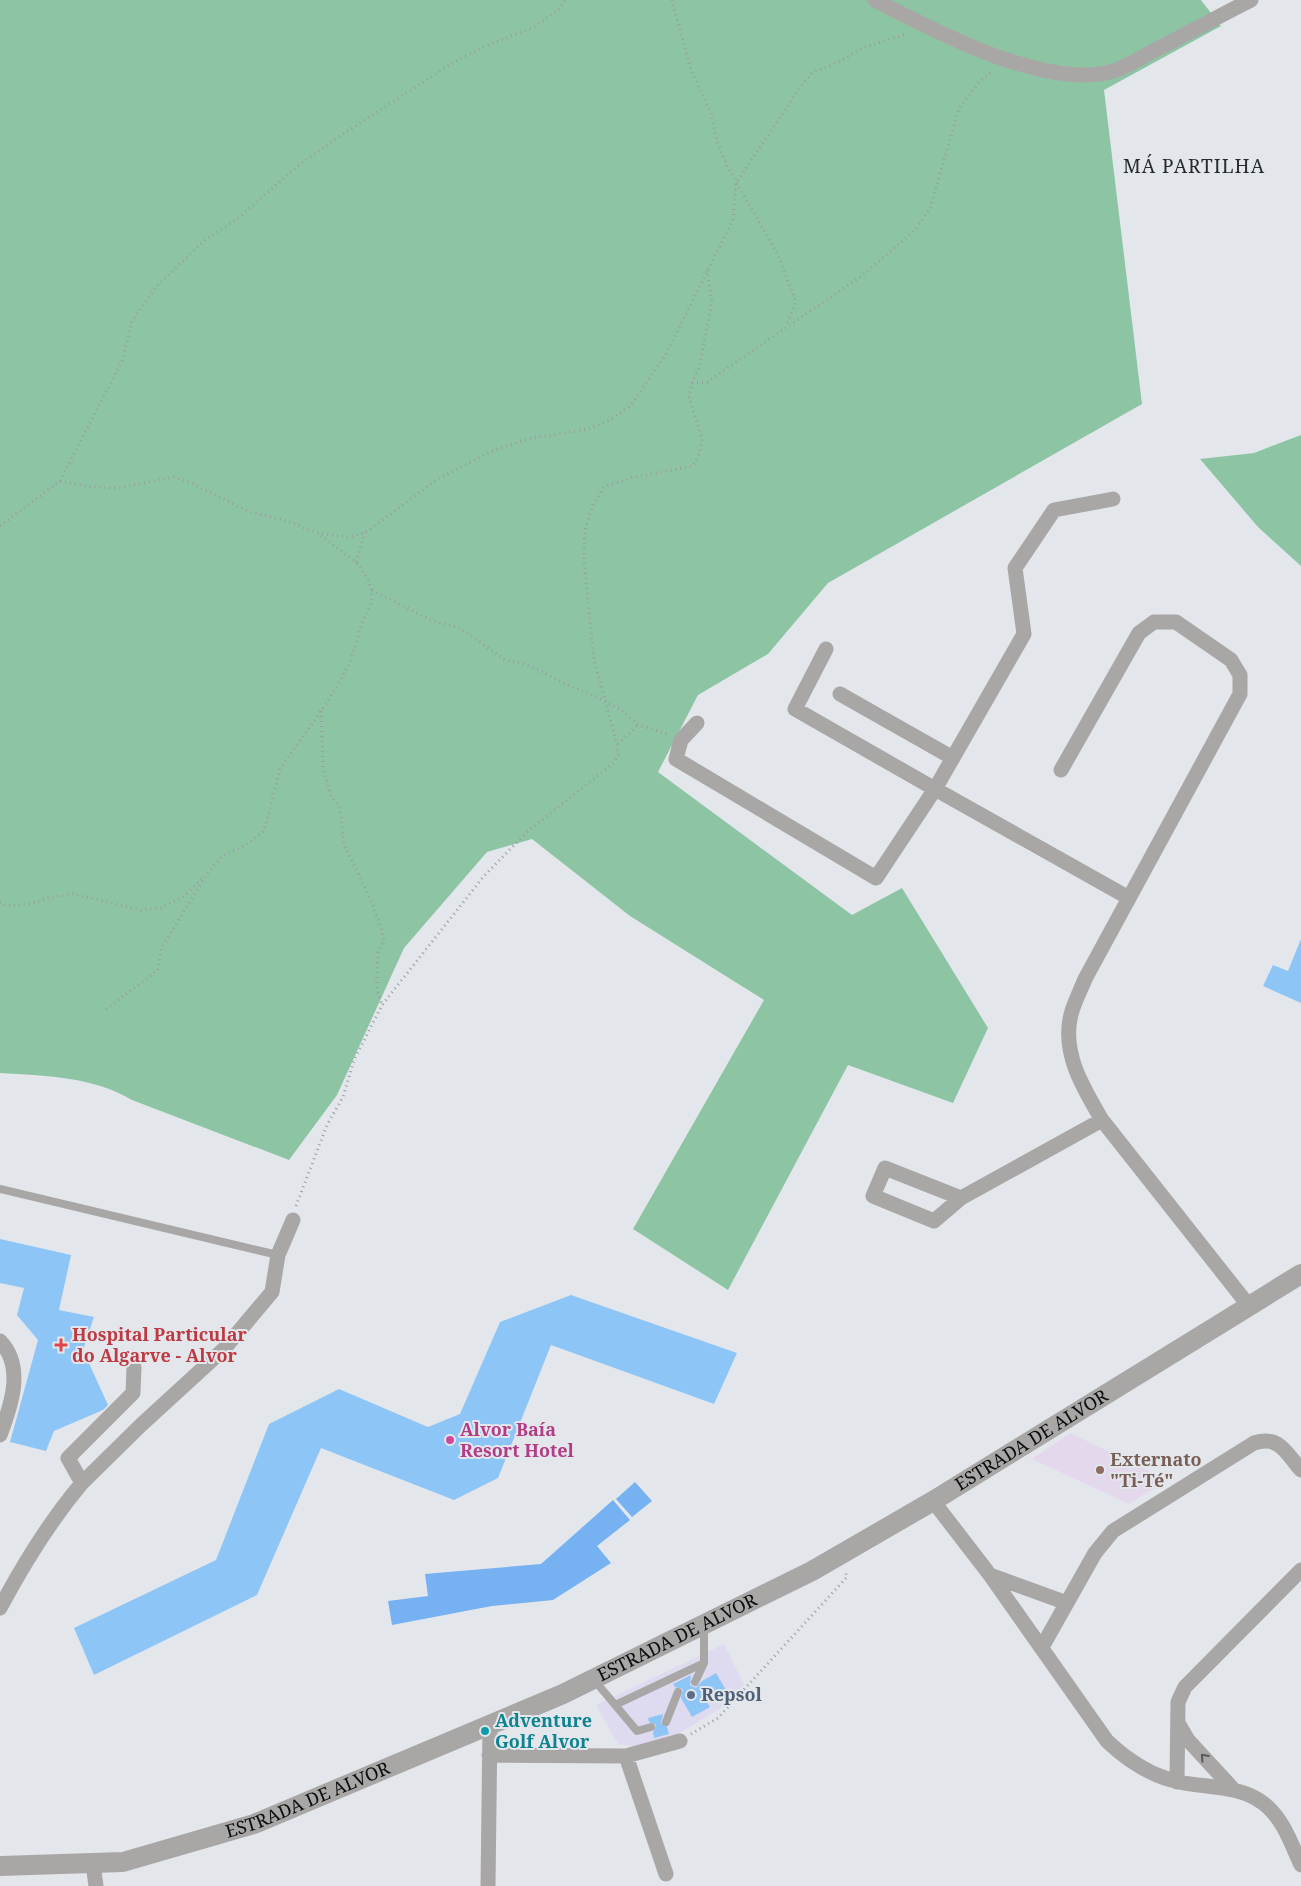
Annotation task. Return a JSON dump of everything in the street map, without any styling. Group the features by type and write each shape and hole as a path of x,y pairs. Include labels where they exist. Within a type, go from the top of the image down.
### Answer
{"street":[{"path":"875,0 929,28 989,54 1051,71 1091,74 1118,69 1250,0"},
{"path":"697,723 681,740 676,759 876,878 935,790 1024,634 1015,568 1054,510 1113,499"},
{"path":"1061,770 1139,633 1154,622 1176,622 1231,660 1240,675 1240,694 1085,979 1070,1019 1071,1057 1085,1090 1102,1120 1249,1306"},
{"path":"826,649 795,709 935,790 1129,898"},
{"path":"840,694 953,758"},
{"path":"961,1198 885,1168 873,1196 934,1221 961,1198 1102,1120"},
{"path":"0,1608 30,1553 58,1512 82,1483 141,1425 224,1349 272,1292 278,1255 292,1220"},
{"name":"ESTRADA DE ALVOR","path":"0,1866 123,1862 254,1824 490,1725 594,1679 840,1555 933,1502 1301,1274"},
{"path":"0,1340 12,1361 15,1378 12,1397 0,1435"},
{"path":"82,1483 68,1458 133,1393 134,1367"},
{"path":"1042,1647 1095,1553 1113,1530 1254,1443 1266,1439 1279,1444 1301,1470"},
{"path":"933,1502 990,1575 1113,1746 1124,1757 1144,1769 1177,1782 1234,1790 1263,1803 1282,1824 1301,1864"},
{"path":"1177,1782 1178,1702 1185,1687 1301,1570"},
{"path":"990,1575 1067,1603"},
{"path":"1177,1721 1188,1740 1234,1790"},
{"path":"488,1886 490,1725"},
{"path":"489,1755 626,1756 680,1741"},
{"path":"626,1756 666,1874"},
{"path":"93,1864 96,1886"}],"lane":[{"path":"0,1189 278,1255"},
{"path":"695,1682 704,1663 704,1624"},
{"path":"615,1704 704,1663"},
{"path":"594,1679 637,1731 651,1727"},
{"path":"666,1722 678,1692"}],"path":[{"path":"0,526 60,481 122,361 132,321 157,286 170,273 204,242 237,220 299,165 340,136 451,64 481,48 534,27 559,9 565,0"},
{"path":"672,0 692,70 711,112 718,142 727,166 778,255 796,302 786,327"},
{"path":"60,481 91,487 117,488 174,477 189,482 250,512 284,520 318,533 347,538 365,533 436,480 492,451 528,439 588,429 610,420 630,406 665,356 734,220 736,184 812,72 841,61 862,48 929,28"},
{"path":"692,382 707,382 863,275 915,230 930,208 959,108 979,82 1008,60"},
{"path":"292,1220 301,1189 327,1125 343,1097 354,1060 382,1005 484,876 528,832 615,762 618,755 617,744 608,704 594,659 589,623 584,561 585,529 593,505 604,487 631,478 693,466 699,454 702,438 689,397 692,382 699,368 712,302 707,270"},
{"path":"0,902 6,906 30,904 50,897 73,894 141,910 161,908 184,896 222,856 247,844 264,831 280,769 321,710 350,663 363,620 371,604 371,590 368,579 356,562 318,533"},
{"path":"356,562 365,533"},
{"path":"371,590 433,621 460,628 506,660 539,670 563,684 590,693 624,712 638,725 664,731 681,740"},
{"path":"321,710 323,766 331,796 340,808 344,844 372,903 384,940 378,953 377,971 377,990 382,1005"},
{"path":"617,744 638,725"},
{"path":"106,1009 158,970 161,949 206,874"},
{"path":"680,1741 718,1718 847,1577 840,1555"}],"shaded area":[{"name":"Externato \"Ti-Té\"","path":"1070,1433 1168,1480 1129,1504 1032,1459"},
{"path":"724,1644 744,1685 719,1709 670,1739 633,1746 618,1744 596,1705"}],"green space":[{"path":"0,0 1201,0 1221,26 1104,90 1142,404 828,583 768,654 698,695 658,772 852,915 902,888 988,1028 953,1103 848,1065 728,1290 633,1229 764,1000 630,916 532,839 487,852 404,948 337,1095 289,1160 132,1100 101,1086 68,1079 0,1073"},
{"path":"1301,435 1301,566 1258,527 1200,459 1254,453"}],"water":[{"path":"635,1482 652,1501 632,1517 616,1499"},
{"path":"613,1500 630,1520 597,1546 611,1563 553,1600 492,1606 392,1625 388,1601 428,1596 425,1574 541,1564"}],"building":[{"path":"1301,939 1301,1003 1263,986 1273,965 1288,971"},
{"name":"Hospital Particular do Algarve - Alvor","path":"0,1239 71,1255 59,1310 94,1317 83,1350 108,1405 103,1410 54,1431 46,1451 10,1442 38,1340 17,1315 24,1288 0,1283"},
{"path":"571,1295 737,1353 714,1404 551,1345 498,1478 454,1500 321,1448 257,1595 94,1675 74,1628 216,1560 269,1424 339,1389 428,1427 460,1414 500,1322"},
{"path":"716,1673 726,1690 706,1701 710,1707 692,1717 681,1698 683,1689 675,1687 673,1684 691,1675 690,1685 696,1688 702,1681"},
{"path":"663,1714 661,1723 667,1727 669,1734 654,1738 653,1732 656,1725 649,1722 648,1718"}],"place":[{"name":"Hospital Particular do Algarve - Alvor","path":"61,1345"},
{"name":"Alvor Baía Resort Hotel","path":"450,1440"},
{"name":"Externato \"Ti-Té\"","path":"1100,1470"},
{"name":"Repsol","path":"691,1695"},
{"name":"Adventure Golf Alvor","path":"485,1731"}],"district":[{"name":"MÁ PARTILHA","path":"1194,166"}]}
